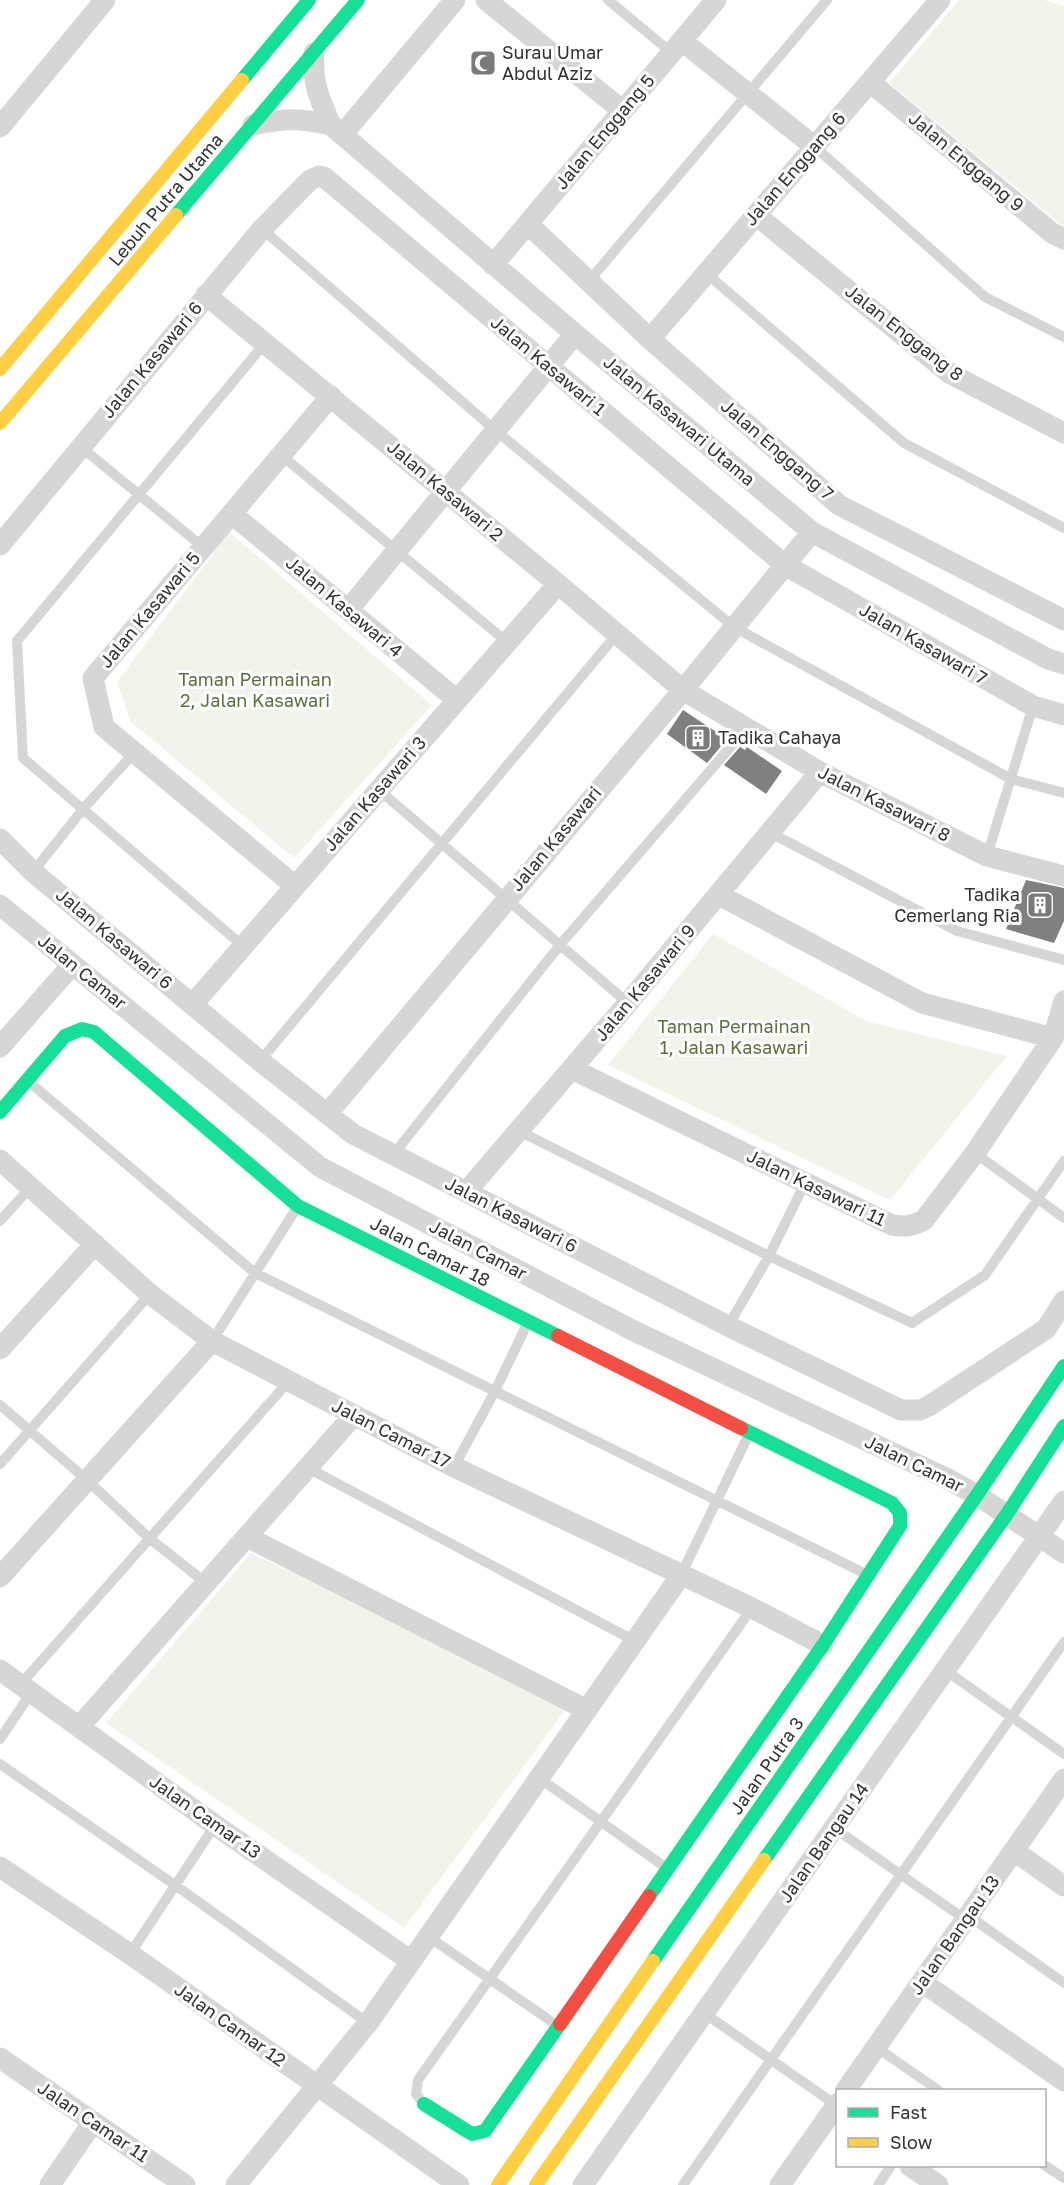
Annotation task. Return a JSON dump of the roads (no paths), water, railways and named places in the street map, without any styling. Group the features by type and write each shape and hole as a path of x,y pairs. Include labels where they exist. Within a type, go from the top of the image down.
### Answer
{"street":[{"path":"0,127 105,0"},
{"name":"Lebuh Putra Utama","path":"0,369 309,0"},
{"name":"Lebuh Putra Utama","path":"0,423 358,0"},
{"path":"336,130 455,0"},
{"path":"486,0 622,111"},
{"name":"Jalan Enggang 5","path":"493,265 716,0"},
{"name":"Jalan Enggang 6","path":"650,339 940,0"},
{"path":"677,47 747,93 814,147"},
{"path":"314,52 313,72 318,94 336,130"},
{"name":"Jalan Enggang 9","path":"870,82 1052,233 1064,239"},
{"path":"253,125 281,119 303,119 336,130"},
{"name":"Jalan Kasawari Utama","path":"336,130 574,334 812,532 1048,659 1064,664"},
{"name":"Jalan Kasawari 1","path":"310,180 319,176 328,179 785,566"},
{"name":"Jalan Kasawari 6","path":"0,545 262,228 310,180"},
{"name":"Jalan Enggang 8","path":"756,215 949,373 1064,433"},
{"name":"Jalan Enggang 7","path":"528,224 650,339 839,504 1064,620"},
{"name":"Jalan Kasawari 2","path":"206,295 331,396 683,690"},
{"path":"348,610 574,334"},
{"name":"Jalan Kasawari 5","path":"295,886 104,727 93,678 331,396"},
{"name":"Jalan Kasawari 4","path":"232,514 457,700"},
{"name":"Jalan Kasawari","path":"328,1113 683,690 812,532"},
{"name":"Jalan Kasawari 7","path":"785,566 1033,706 1064,715"},
{"name":"Jalan Kasawari 3","path":"193,1004 558,584"},
{"name":"Jalan Kasawari 8","path":"683,690 820,772 987,856 1064,876"},
{"name":"Jalan Kasawari 9","path":"466,1192 628,1004 820,772"},
{"name":"Jalan Kasawari 6","path":"0,839 33,872 260,1061 353,1134 728,1326 901,1410 910,1411 929,1406 1046,1329 1064,1301"},
{"path":"719,895 922,1003 1053,1038"},
{"name":"Jalan Camar","path":"0,905 320,1167 634,1331 977,1495 1007,1514"},
{"path":"0,1047 72,964"},
{"name":"Jalan Kasawari 11","path":"572,1069 892,1225 903,1227 924,1220 975,1153 1053,1038 1064,1001"},
{"name":"Jalan Camar 18","path":"0,1112 65,1036 81,1029 98,1034 298,1206 892,1503 900,1513 900,1526 868,1575"},
{"name":"Jalan Camar 17","path":"0,1160 150,1294 212,1341 454,1467 752,1608 823,1645"},
{"path":"0,1349 95,1244"},
{"path":"0,1577 212,1341"},
{"name":"Jalan Putra 3","path":"498,2185 1064,1366"},
{"path":"80,1727 354,1415"},
{"path":"536,2185 1007,1514 1064,1426"},
{"name":"Jalan Bangau 14","path":"583,2185 1064,1501"},
{"path":"1007,1514 1064,1553"},
{"path":"247,1537 587,1710"},
{"path":"236,2185 368,2023 681,1575"},
{"path":"424,2104 465,2131 479,2134 485,2131 823,1645 868,1575"},
{"name":"Jalan Camar 13","path":"0,1670 215,1825 411,1961"},
{"name":"Jalan Bangau 13","path":"848,2089 1064,1779"},
{"path":"1014,1851 1064,1886"},
{"name":"Jalan Camar 12","path":"0,1867 130,1954 459,2185"},
{"path":"922,1982 1064,2081"},
{"name":"Jalan Camar 11","path":"0,2058 185,2185"},
{"name":"Jalan Bangau 13","path":"780,2185 836,2108"},
{"path":"50,2185 93,2122"},
{"path":"911,2167 938,2185"}],"lane":[{"path":"608,0 677,47"},
{"path":"589,281 827,0"},
{"path":"814,147 985,297 1064,337"},
{"path":"262,228 495,430 734,627 1011,779 1064,793"},
{"path":"706,273 904,442 1064,528"},
{"path":"243,946 23,758 17,640 265,343"},
{"path":"81,447 203,547"},
{"path":"281,455 507,642"},
{"path":"260,1061 443,845 617,634"},
{"path":"987,856 1033,706"},
{"path":"393,1155 560,945 746,729"},
{"path":"33,872 82,809 134,753"},
{"path":"378,790 628,1004"},
{"path":"771,833 957,931 1064,960"},
{"path":"27,1080 255,1273 718,1499 868,1575"},
{"path":"519,1131 768,1256 912,1323 985,1275 1064,1161"},
{"path":"975,1153 1064,1218"},
{"path":"728,1326 768,1256 805,1183"},
{"path":"0,1221 30,1188"},
{"path":"212,1341 298,1206"},
{"path":"0,1464 150,1294"},
{"path":"454,1467 495,1391 528,1322"},
{"path":"0,1740 26,1689 149,1538 288,1382"},
{"path":"0,1405 87,1480 149,1538 206,1583"},
{"path":"681,1575 750,1433"},
{"path":"308,1467 635,1641"},
{"path":"424,2104 416,2094 418,2080 752,1608"},
{"path":"683,2185 1064,1642"},
{"path":"945,1670 1064,1754"},
{"path":"0,1764 368,2023"},
{"path":"539,1778 668,1869"},
{"path":"130,1954 215,1825"},
{"path":"834,1828 1064,1983"},
{"path":"429,1937 558,2026"},
{"path":"704,2013 836,2104"},
{"path":"876,2047 935,2089"},
{"path":"1046,2166 1064,2178"},
{"path":"878,2185 890,2167"}],"place":[{"name":"Surau Umar Abdul Aziz","path":"483,63"},
{"name":"Tadika Cahaya","path":"698,738"},
{"name":"Tadika Cemerlang Ria","path":"1040,905"}],"park label":[{"name":"Taman Permainan 2, Jalan Kasawari","path":"255,690"},
{"name":"Taman Permainan 1, Jalan Kasawari","path":"734,1037"}]}
